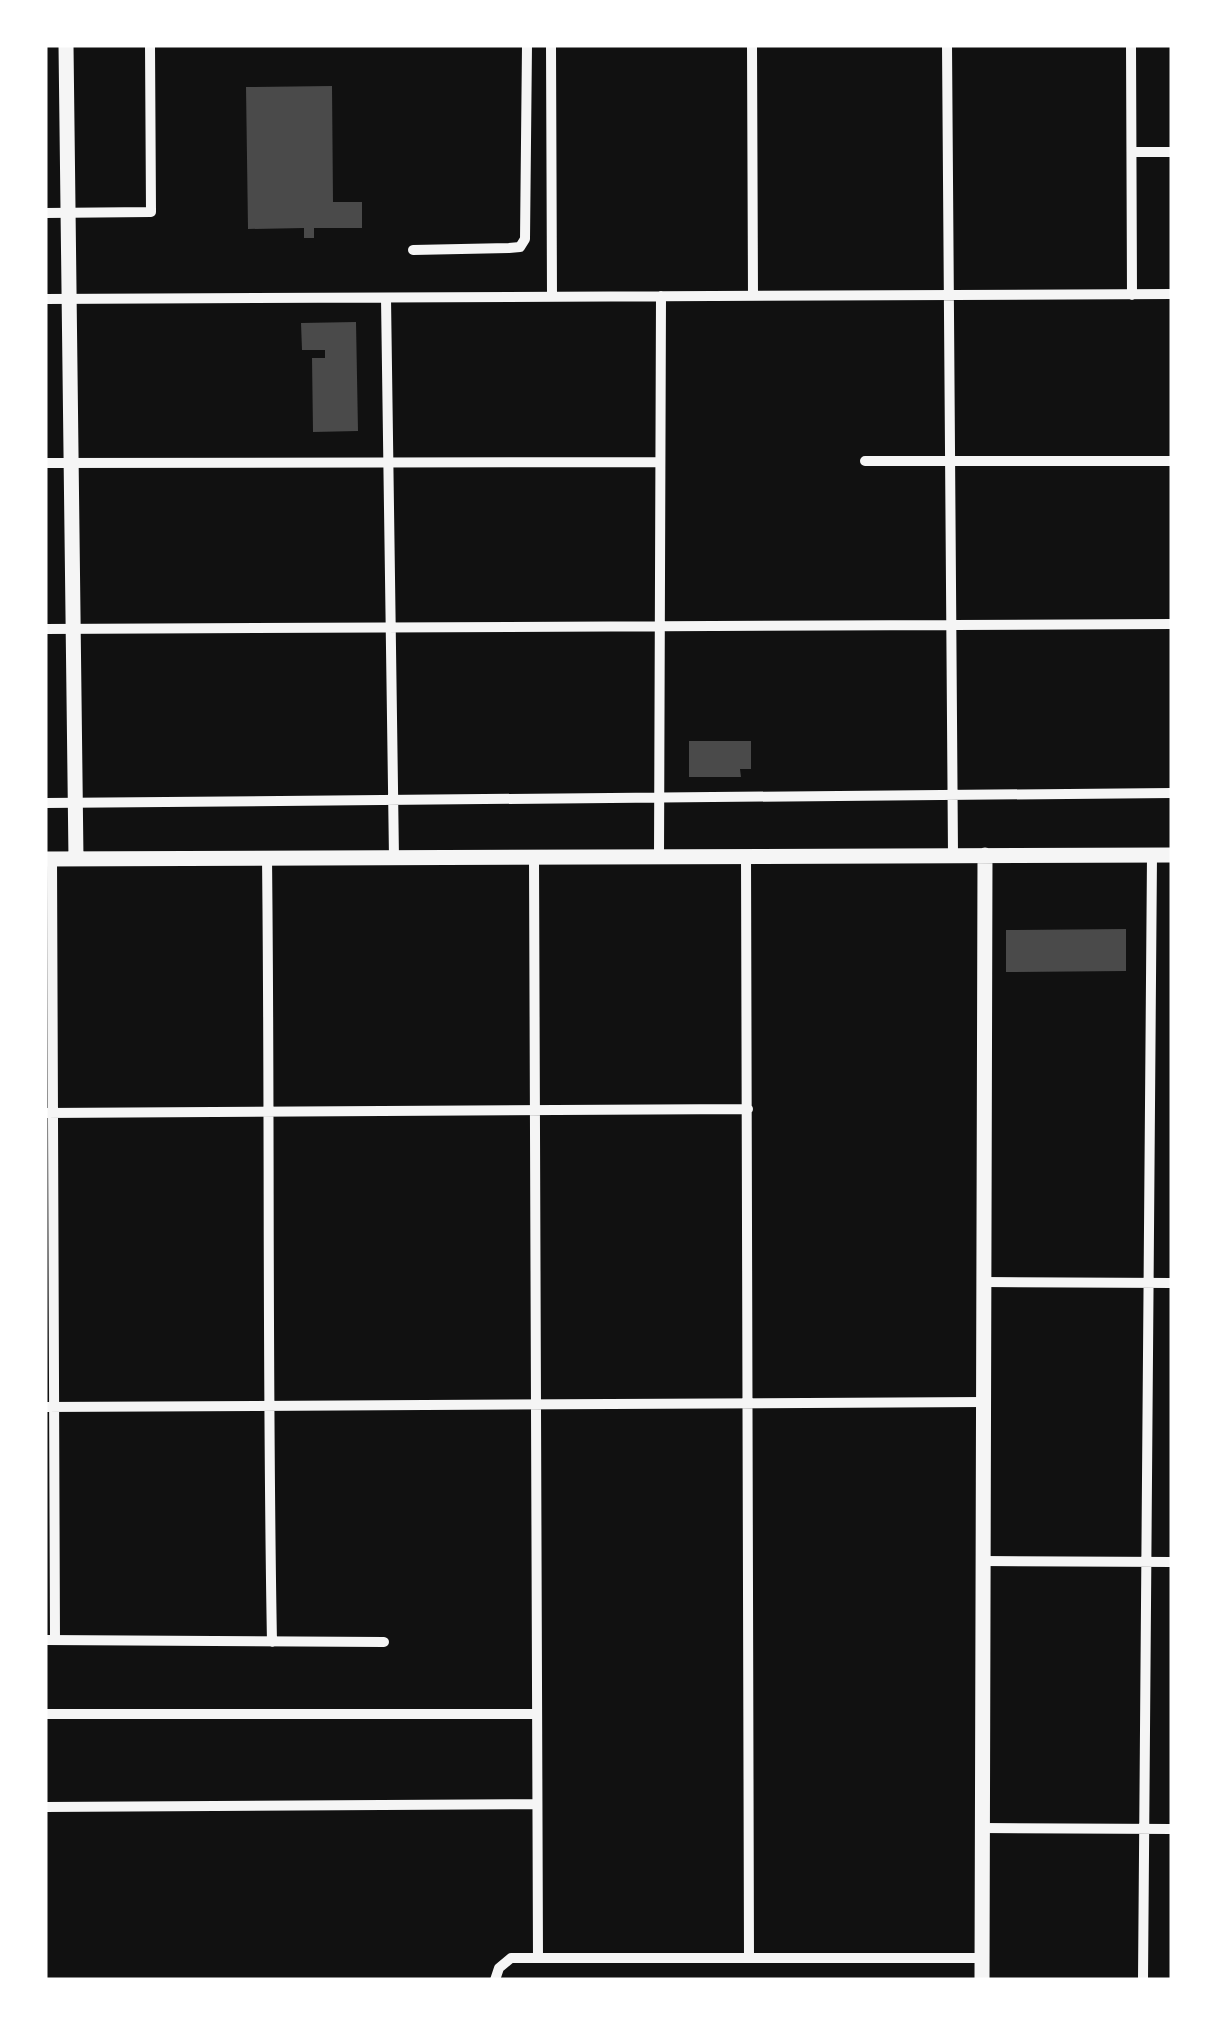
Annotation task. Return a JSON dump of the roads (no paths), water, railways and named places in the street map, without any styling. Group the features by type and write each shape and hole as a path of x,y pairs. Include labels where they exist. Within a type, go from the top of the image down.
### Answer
{"main road":[{"path":"66,45 76,859"},
{"path":"48,859 1172,854"},
{"path":"982,1980 985,855"}],"street":[{"path":"45,213 151,212 150,45"},
{"path":"413,250 520,247 525,240 528,45"},
{"path":"551,45 552,297"},
{"path":"752,45 752,296"},
{"path":"948,45 953,856"},
{"path":"1131,45 1132,294"},
{"path":"528,87 551,86"},
{"path":"1132,152 1172,152"},
{"path":"45,299 1172,294"},
{"path":"658,857 661,296"},
{"path":"386,298 394,858"},
{"path":"865,461 1172,461"},
{"path":"45,462 660,462"},
{"path":"45,629 1172,624"},
{"path":"45,803 1172,793"},
{"path":"1143,1980 1152,855"},
{"path":"746,856 750,1958"},
{"path":"534,857 538,1957"},
{"path":"267,858 267,1406 272,1642"},
{"path":"48,859 50,1640 384,1642"},
{"path":"49,1113 748,1109"},
{"path":"984,1282 1172,1283"},
{"path":"50,1407 984,1402"},
{"path":"984,1561 1172,1562"},
{"path":"45,1714 537,1714"},
{"path":"45,1808 537,1804"},
{"path":"982,1828 1172,1829"},
{"path":"495,1980 499,1968 511,1958 982,1958"}]}
